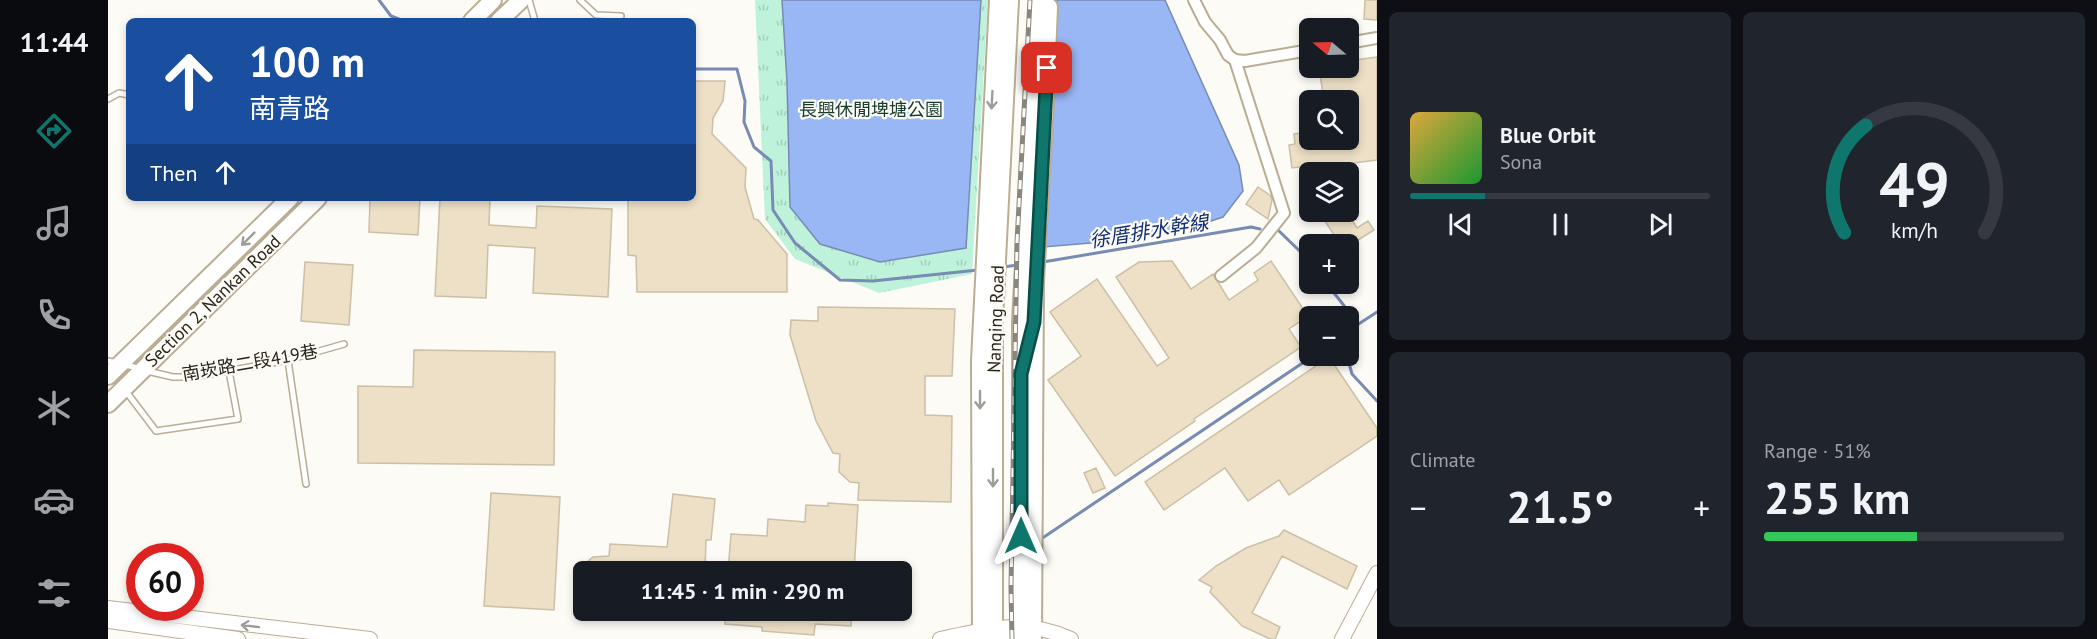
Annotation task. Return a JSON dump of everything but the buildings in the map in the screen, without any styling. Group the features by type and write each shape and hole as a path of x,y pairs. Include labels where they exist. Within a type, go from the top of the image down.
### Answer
{"main road":[{"path":"475,18 493,0"},
{"path":"502,18 521,0"},
{"path":"990,635 980,531 980,361 998,0"},
{"path":"995,52 1010,0"},
{"name":"Nanqing Road","path":"990,635 994,320 1010,0"},
{"name":"Nanqing Road","path":"1028,635 1021,322 1038,0"},
{"path":"1028,635 1034,322 1049,0"},
{"path":"1036,30 1047,68"},
{"name":"Section 2, Nankan Road","path":"108,376 114,362 304,202"},
{"name":"Section 2, Nankan Road","path":"108,404 304,202"},
{"path":"1021,374 1034,322"},
{"path":"980,531 992,585"}],"street":[{"path":"1194,0 1204,22 1220,40 1228,55 1235,60 1245,61 1299,52"},
{"path":"1359,41 1377,38"},
{"path":"1221,276 1256,248 1284,213 1235,60"},
{"path":"1342,639 1372,595 1377,573"},
{"path":"108,609 370,639"},
{"path":"108,621 158,633 230,639"},
{"path":"939,639 1028,635 1054,631 1071,639"}],"lane":[{"path":"529,0 533,18"},
{"path":"580,0 596,15 621,16"},
{"path":"108,99 119,93 126,94"},
{"name":"南崁路二段419巷","path":"114,362 173,377 193,377 288,360 344,344"},
{"path":"288,360 306,484"},
{"path":"124,389 156,431 238,419 229,371"}],"green space":[{"name":"長興休閒埤塘公園","path":"755,0 988,0 972,274 879,293 795,259 765,219"}],"water":[{"name":"長興休閒埤塘公園","path":"782,0 981,0 966,248 880,262 820,244 790,207 787,82"},
{"path":"1057,0 1165,0 1239,165 1243,191 1223,217 1190,228 1115,241 1043,247"}],"waterway":[{"name":"徐厝排水幹線","path":"379,0 391,16 396,18"},
{"name":"徐厝排水幹線","path":"696,69 737,69 745,101 744,122 754,147 771,161 773,210 795,243 840,280 873,281 978,270"},
{"name":"徐厝排水幹線","path":"1043,262 1251,227 1260,229"},
{"name":"徐厝排水幹線","path":"1279,231 1299,250"},
{"name":"徐厝排水幹線","path":"1003,267 1018,265"},
{"name":"徐厝排水幹線","path":"1335,294 1344,306"},
{"path":"1359,324 1377,312"},
{"path":"1041,539 1299,365"},
{"name":"徐厝排水幹線","path":"1350,366 1352,374 1377,401"}],"railway":[{"path":"1012,639 1017,242 1030,0"}],"route":[{"path":"1021,536 1021,374 1034,322 1047,68"}]}
